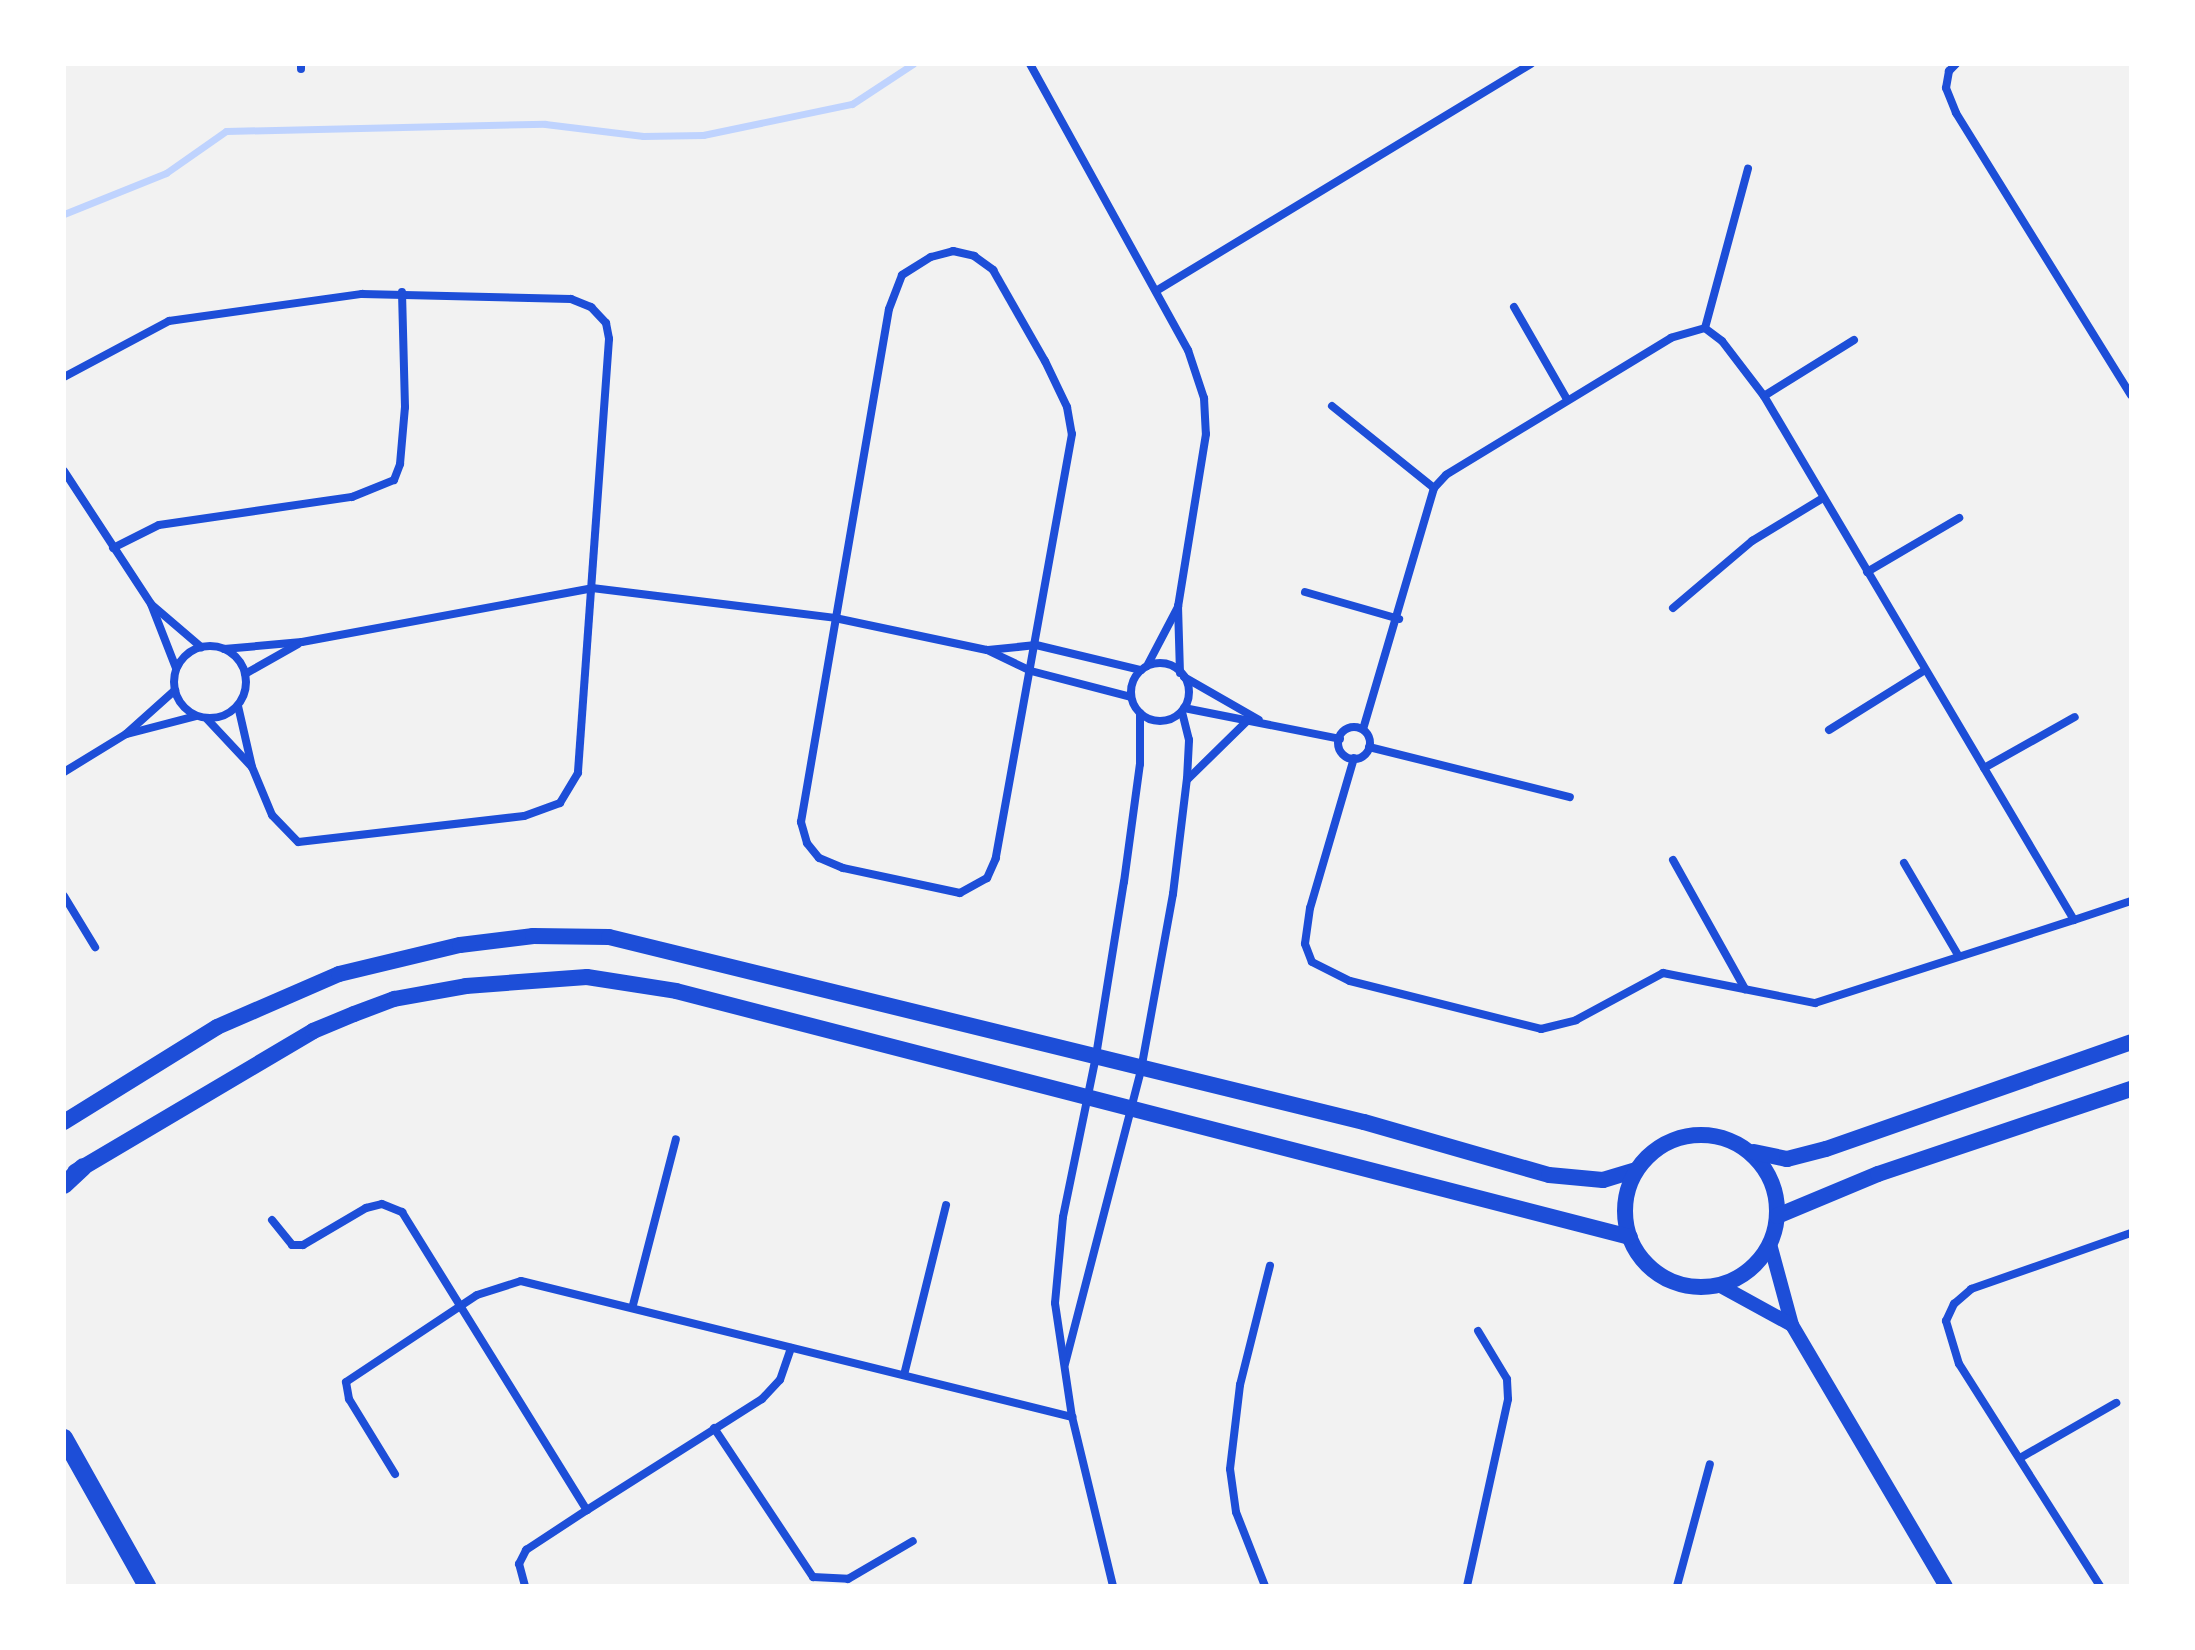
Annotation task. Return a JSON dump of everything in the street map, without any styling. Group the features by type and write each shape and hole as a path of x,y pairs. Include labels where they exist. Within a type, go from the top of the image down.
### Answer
{"main road":[{"path":"64,1122 147,1066 272,999 394,958 533,936 609,937 690,954 1141,1070 1364,1122 1549,1175 1603,1180 1635,1170 1672,1139 1720,1136 1771,1159 1826,1149 2131,1042"},
{"path":"64,1182 83,1167 313,1031 394,999 528,978 587,977 676,991 1630,1237"},
{"path":"1777,1216 1878,1174 2131,1089"},
{"path":"1635,1170 1624,1209 1630,1237 1650,1269 1671,1282 1695,1288 1719,1285 1749,1270 1770,1244 1777,1216 1771,1178 1742,1146"},
{"path":"64,1438 145,1586"},
{"path":"64,1460 145,1586"}],"street":[{"path":"1030,64 1188,350 1204,398 1206,434 1178,606 1182,674 1189,694 1183,710 1189,740 1174,890 1141,1070 1064,1368"},
{"path":"1156,291 1531,64"},
{"path":"1956,64 1949,71 1946,88 1956,113 2131,395"},
{"path":"1705,328 1748,169"},
{"path":"953,251 974,256 993,270 1067,407 1072,434 1036,645 996,858 987,878 960,893 843,868 819,858 807,843 801,822 894,289 902,275 931,257 953,251"},
{"path":"64,377 169,321 402,292 571,299 591,307 606,323 609,339 578,773 560,803 543,812 298,842 272,815 252,767 238,706 245,674 302,642"},
{"path":"113,548 173,522 352,497 394,480 405,407 402,292"},
{"path":"1514,307 1567,399"},
{"path":"1705,328 1722,341 1764,396 2074,920"},
{"path":"1369,747 1363,729 1399,619 1434,488 1468,460 1567,399 1671,338 1705,328"},
{"path":"1764,396 1854,340"},
{"path":"1332,406 1434,488"},
{"path":"64,471 151,604 176,668 175,690 196,716"},
{"path":"1673,608 1752,541 1823,498"},
{"path":"1867,572 1959,518"},
{"path":"151,604 201,647 224,649 302,642 592,588 835,618 987,650 1031,671 1131,697 1140,713 1140,764 1096,1056 1063,1217 1055,1303 1072,1417 1113,1586"},
{"path":"1305,592 1399,619"},
{"path":"1131,697 1178,606"},
{"path":"987,650 1036,645 1143,669 1168,665 1259,720 1340,739"},
{"path":"176,668 201,647"},
{"path":"224,649 245,674"},
{"path":"1829,730 1925,670"},
{"path":"64,772 126,734 175,690"},
{"path":"207,719 238,706"},
{"path":"1140,713 1156,721 1183,710 1247,721 1259,720"},
{"path":"126,734 196,716 207,719 252,767"},
{"path":"1984,768 2075,717"},
{"path":"1187,779 1247,721"},
{"path":"1354,758 1341,751 1340,739 1347,729 1363,729"},
{"path":"1369,747 1354,758 1306,929 1305,944 1312,962 1326,972 1541,1029 1576,1020 1663,973 1791,1000 1835,1000 1958,955 2131,901"},
{"path":"1369,747 1570,797"},
{"path":"1673,860 1745,989"},
{"path":"1904,863 1958,955"},
{"path":"64,896 95,947"},
{"path":"633,1305 676,1139"},
{"path":"272,1220 292,1245 303,1245 366,1208 393,1205 587,1510"},
{"path":"904,1375 946,1205"},
{"path":"2100,1586 1948,1339 1946,1321 1954,1304 1971,1289 2131,1233"},
{"path":"1770,1244 1792,1325 1946,1586"},
{"path":"1265,1586 1236,1512 1230,1469 1237,1399 1270,1266"},
{"path":"395,1474 349,1399 346,1382 459,1306 502,1283 521,1281 633,1305 791,1348 1072,1417"},
{"path":"1719,1285 1792,1325"},
{"path":"1467,1586 1508,1399 1507,1379 1478,1331"},
{"path":"525,1586 519,1564 526,1550 773,1390 791,1348"},
{"path":"2020,1458 2116,1403"},
{"path":"714,1428 813,1577 829,1582 848,1579 913,1541"},
{"path":"1677,1586 1710,1464"}],"waterway":[{"path":"64,214 166,173 226,131 545,124 643,136 703,135 852,104 913,64"}]}
